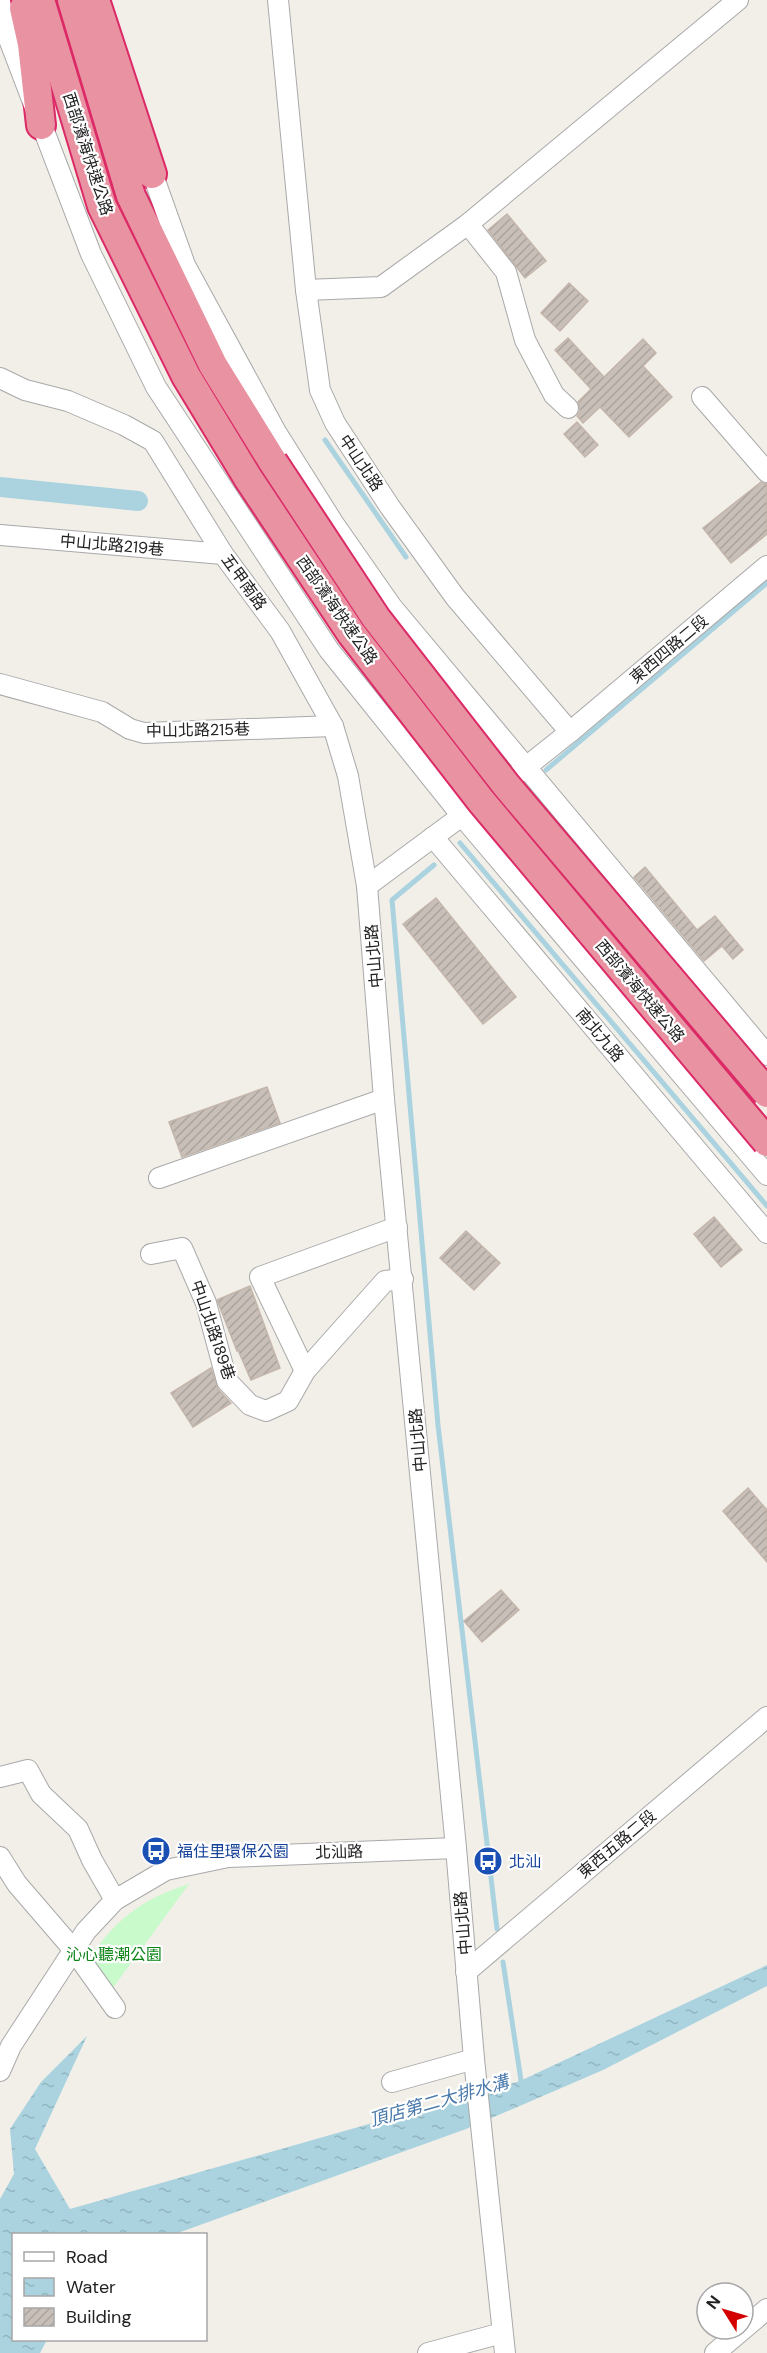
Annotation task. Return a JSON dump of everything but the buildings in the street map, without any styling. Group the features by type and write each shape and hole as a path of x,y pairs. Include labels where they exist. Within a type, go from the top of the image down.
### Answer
{"highway":[{"path":"22,0 32,44 41,125"},
{"name":"西部濱海快速公路","path":"40,0 102,206 186,376 248,478 351,633 481,801 767,1142"},
{"name":"西部濱海快速公路","path":"72,0 131,196 213,365 273,462 376,618 492,766 767,1094"},
{"path":"95,0 152,174"}],"street":[{"path":"104,0 152,174 185,265 276,432 334,524 392,607 767,1056"},
{"name":"中山北路","path":"278,0 306,290 320,390 335,423 390,507 455,597 570,732"},
{"path":"306,290 381,287 468,224 738,0"},
{"path":"0,2 7,33 91,254 156,387 329,650 462,816 767,1175"},
{"path":"468,224 506,272 525,340 554,395 568,408"},
{"name":"五甲南路","path":"0,378 24,390 68,401 124,425 153,441 223,554 280,631 333,726 348,776 367,886"},
{"path":"702,397 767,472"},
{"name":"中山北路219巷","path":"0,535 223,554"},
{"name":"東西四路二段","path":"570,732 767,566"},
{"name":"中山北路215巷","path":"0,684 102,712 130,729 144,733 333,726"},
{"path":"367,886 570,732"},
{"name":"南北九路","path":"433,837 767,1233"},
{"name":"中山北路","path":"367,886 384,1099 403,1279 483,2157 502,2333"},
{"path":"159,1178 384,1099"},
{"path":"305,1371 260,1277 397,1227"},
{"name":"中山北路189巷","path":"151,1254 182,1248 206,1303 227,1381 250,1405 266,1411 288,1401 305,1371 385,1281 403,1279"},
{"name":"東西五路二段","path":"466,1972 767,1717"},
{"path":"0,1778 27,1770 41,1794 78,1829 92,1860 115,1900"},
{"name":"北汕路","path":"0,2071 11,2046 86,1931 115,1900 166,1869 228,1857 456,1848"},
{"path":"0,1857 17,1884 73,1949 115,2008"},
{"path":"392,2082 474,2059"},
{"path":"715,2353 767,2309"},
{"path":"428,2353 502,2333 505,2353"}],"green space":[{"name":"沁心聽潮公園","path":"189,1884 112,1989 88,1961 98,1947 119,1923 143,1904"}],"water":[{"path":"767,1965 767,1986 603,2070 466,2129 178,2233 12,2233 12,2341 46,2341 40,2353 0,2353 0,2199 14,2174 10,2129 41,2082 87,2036 35,2149 70,2209 520,2081"}],"waterway":[{"path":"325,440 406,557"},
{"path":"0,487 138,501"},
{"path":"546,770 767,583"},
{"path":"460,843 767,1206"},
{"path":"434,865 392,900 438,1425 497,1929"},
{"path":"503,1962 522,2087"}],"place":[{"name":"福住里環保公園","path":"156,1851"},
{"name":"北汕","path":"488,1861"}],"water label":[{"name":"頂店第二大排水溝","path":"439,2101"}]}
